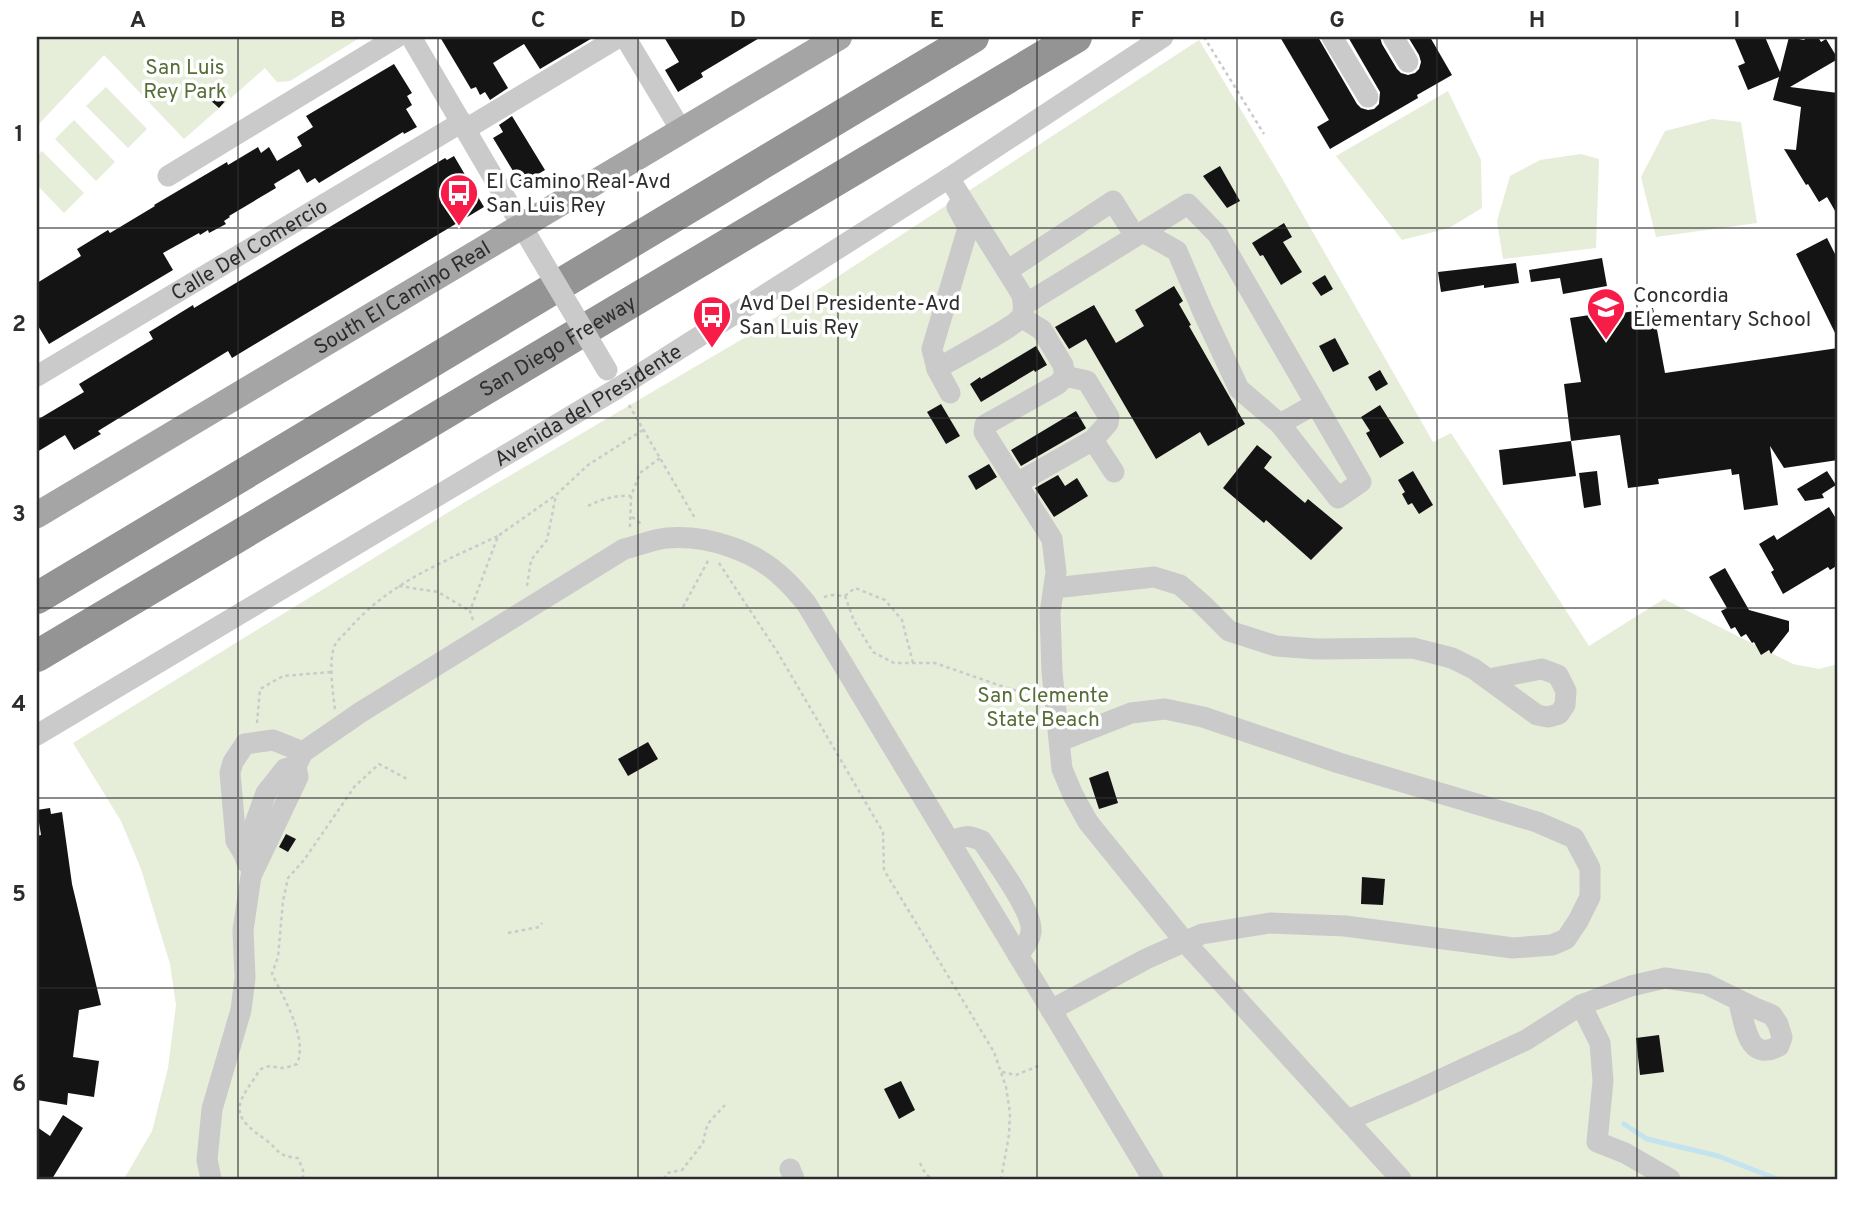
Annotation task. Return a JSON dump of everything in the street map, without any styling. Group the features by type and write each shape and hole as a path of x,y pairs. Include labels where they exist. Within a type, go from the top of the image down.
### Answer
{"highway":[{"path":"37,598 973,37"},
{"name":"San Diego Freeway","path":"37,656 1076,37"}],"main road":[{"name":"South El Camino Real","path":"37,515 839,37"}],"street":[{"path":"168,176 397,37"},
{"path":"411,37 617,387"},
{"name":"Calle Del Comercio","path":"37,376 619,37"},
{"path":"625,37 681,130"},
{"name":"Avenida del Presidente","path":"37,735 617,387 944,181 1163,37"},
{"path":"1332,37 1368,97"},
{"path":"1393,37 1408,62"},
{"path":"944,181 1022,295 1022,311 1042,330 1063,365 1065,376"},
{"path":"944,181 968,228 932,348 937,369 950,393"},
{"path":"937,369 1009,327 1022,311 1139,234 1188,204 1218,235 1361,482 1338,498 1280,424 1239,389 1177,251 1139,234 1114,201 1007,271"},
{"path":"1017,483 1094,440 1108,423 1109,417 1087,381 1065,376"},
{"path":"1065,376 1058,384 985,425 984,432 1052,540 1056,572 1050,613 1062,769 1088,822 1185,942 1401,1179"},
{"path":"1280,424 1315,404"},
{"path":"1094,440 1114,472"},
{"path":"244,854 266,793 285,769 361,712 624,549 666,538 707,540 730,547 768,566 806,603 1153,1179"},
{"path":"1054,588 1154,577 1180,586 1229,631 1276,646 1317,649 1413,648 1452,658 1488,679"},
{"path":"1051,1010 1146,958 1202,934 1270,922 1345,926 1513,948 1552,945 1566,939 1590,897 1590,868 1574,838 1537,822 1339,763 1203,718 1165,709 1131,713 1060,740"},
{"path":"251,876 244,854 236,841 230,774 233,762 245,744 273,740 300,759"},
{"path":"211,1179 207,1160 212,1109 241,1010 245,978 243,930 251,876 298,777 300,759"},
{"path":"232,788 260,809"},
{"path":"950,842 963,836 972,836 982,841 1028,914 1032,928 1030,940 1018,955"},
{"path":"1348,1120 1526,1040 1581,1005 1631,986 1664,978 1706,984 1738,1000"},
{"path":"1581,1005 1600,1043 1603,1081 1597,1142 1625,1153 1670,1179"}],"path":[{"path":"1204,37 1264,134"},
{"path":"617,387 707,540"},
{"path":"337,729 331,672 334,646 365,611 398,585 498,536 556,495 588,465 643,430"},
{"path":"628,548 632,517 631,496 640,473 660,458"},
{"path":"533,606 526,583 531,560 547,540 556,495"},
{"path":"588,506 599,500 622,495 631,496"},
{"path":"478,639 470,611 498,536"},
{"path":"683,607 712,553 778,653 883,832 884,870 990,1044 1002,1072 1010,1113 1009,1135 1000,1179"},
{"path":"398,585 438,592 470,611"},
{"path":"806,603 832,595 845,596 855,588 885,600 902,620 913,663"},
{"path":"845,596 854,621 873,652 894,663 935,663 1013,690 1054,690"},
{"path":"255,743 260,690 283,676 331,672"},
{"path":"303,1179 298,1158 277,1152 245,1124 239,1110 241,1098 260,1070 270,1066 284,1068 297,1064 301,1055 298,1032 272,974 278,957 288,878 304,860 355,786 379,764 409,780"},
{"path":"508,933 539,927 542,923"},
{"path":"1002,1072 1016,1074 1038,1066"},
{"path":"664,1179 667,1173 682,1170 703,1143 710,1121 724,1105"},
{"path":"920,1163 932,1179"}],"green space":[{"name":"San Luis Rey Park","path":"37,37 361,37 290,81 277,82 265,68 184,139 104,55 37,126"},
{"name":"San Clemente State Beach","path":"1199,40 1283,180 1433,442 1451,433 1589,646 1664,599 1793,664 1819,669 1838,664 1838,1179 124,1179 152,1131 168,1068 176,1005 170,964 141,869 121,821 73,743 465,502 744,338"},
{"path":"106,87 147,129 128,148 86,106"},
{"path":"1448,91 1481,160 1482,208 1449,228 1402,240 1336,156"},
{"path":"1712,119 1741,122 1757,223 1656,237 1641,177 1665,131"},
{"path":"74,120 115,162 96,181 55,139"},
{"path":"42,151 84,193 64,213 37,185 37,156"},
{"path":"1581,154 1599,159 1596,248 1503,259 1497,221 1510,176 1540,160"}],"building":[{"path":"440,37 594,37 540,69 524,44 493,63 508,88 490,100 485,92 480,95 476,87 471,89"},
{"path":"664,37 761,37 701,73 703,77 678,92 665,70 679,62"},
{"path":"1280,37 1318,37 1357,104 1368,110 1379,104 1380,92 1348,37 1380,37 1397,69 1408,75 1419,69 1421,62 1408,37 1430,37 1452,75 1330,149 1317,127 1329,120"},
{"path":"1734,37 1765,37 1780,72 1789,37 1804,40 1807,37 1818,37 1821,42 1826,39 1838,59 1790,87 1838,93 1838,216 1827,197 1819,202 1784,149 1796,150 1801,107 1773,100 1779,77 1748,90 1738,66 1745,63"},
{"path":"394,64 412,93 407,96 412,105 406,109 417,127 404,134 403,132 319,183 315,178 307,183 299,169 274,184 276,188 229,216 224,221 226,224 209,233 208,230 200,235 199,233 163,253 173,270 49,344 37,324 37,283 81,256 77,249 108,230 110,233 227,162 228,165 258,147 261,153 269,147 277,161 302,146 297,137 313,127 306,116"},
{"path":"218,89 228,98 219,108 209,99"},
{"path":"512,116 545,170 521,184 493,138 503,132 499,125"},
{"path":"454,156 484,207 232,358 228,351 98,431 101,434 74,450 65,435 37,452 37,420 84,392 79,384 153,339 149,332 193,305 194,308 445,158 447,160"},
{"path":"1220,166 1240,201 1227,208 1203,176"},
{"path":"1284,223 1292,237 1283,242 1302,272 1281,285 1263,255 1260,256 1252,243"},
{"path":"1827,238 1838,260 1838,339 1796,254"},
{"path":"1602,258 1607,286 1563,294 1560,278 1531,282 1529,270"},
{"path":"1516,263 1519,283 1441,292 1438,272"},
{"path":"1325,275 1333,289 1321,296 1312,283"},
{"path":"1174,286 1183,301 1179,304 1191,325 1189,326 1245,424 1208,446 1200,432 1156,459 1086,339 1069,349 1055,327 1094,305 1116,343 1144,326 1135,310"},
{"path":"1653,308 1665,373 1838,348 1838,460 1784,468 1770,446 1778,505 1744,510 1739,474 1732,475 1731,469 1658,479 1659,484 1628,488 1620,435 1571,441 1564,384 1581,382 1570,318"},
{"path":"1335,338 1349,364 1333,372 1319,346"},
{"path":"1036,346 1047,365 981,402 970,384"},
{"path":"1380,370 1388,384 1376,391 1368,377"},
{"path":"941,404 960,436 946,444 927,412"},
{"path":"1380,405 1404,443 1380,458 1366,433 1370,431 1361,417"},
{"path":"1076,411 1086,428 1021,466 1011,450"},
{"path":"1571,441 1576,476 1503,485 1499,450"},
{"path":"1257,445 1272,457 1264,468 1305,503 1308,499 1343,528 1311,560 1266,520 1264,523 1223,488"},
{"path":"989,464 997,477 976,490 968,476"},
{"path":"1413,471 1433,505 1419,514 1412,503 1408,505 1398,480"},
{"path":"1597,471 1601,505 1584,508 1579,473"},
{"path":"1827,471 1836,485 1822,494 1824,498 1805,501 1797,489"},
{"path":"1058,475 1065,486 1077,478 1088,496 1054,517 1035,488"},
{"path":"1829,507 1838,522 1838,565 1830,570 1828,567 1783,594 1771,572 1774,570 1759,544 1774,535 1777,540"},
{"path":"1725,568 1749,610 1789,621 1789,631 1771,654 1769,650 1761,655 1746,634 1741,637 1735,627 1731,629 1721,611 1727,608 1709,577"},
{"path":"648,742 658,759 628,776 618,759"},
{"path":"1108,771 1118,803 1099,809 1089,778"},
{"path":"50,808 51,814 62,812 72,884 101,1005 79,1010 73,1057 99,1061 94,1097 68,1093 67,1105 37,1100 37,836 41,835 37,810"},
{"path":"286,834 296,839 288,852 279,847"},
{"path":"1362,877 1385,879 1383,905 1361,904"},
{"path":"1659,1035 1664,1072 1640,1075 1636,1038"},
{"path":"901,1081 915,1110 899,1119 884,1089"},
{"path":"63,1115 83,1128 52,1179 37,1179 37,1127 50,1136"}],"waterway":[{"path":"1624,1124 1647,1139 1718,1156 1777,1179"}],"place":[{"name":"El Camino Real-Avd San Luis Rey","path":"459,227"},
{"name":"Concordia Elementary School","path":"1606,341"},
{"name":"Avd Del Presidente-Avd San Luis Rey","path":"712,349"}]}
